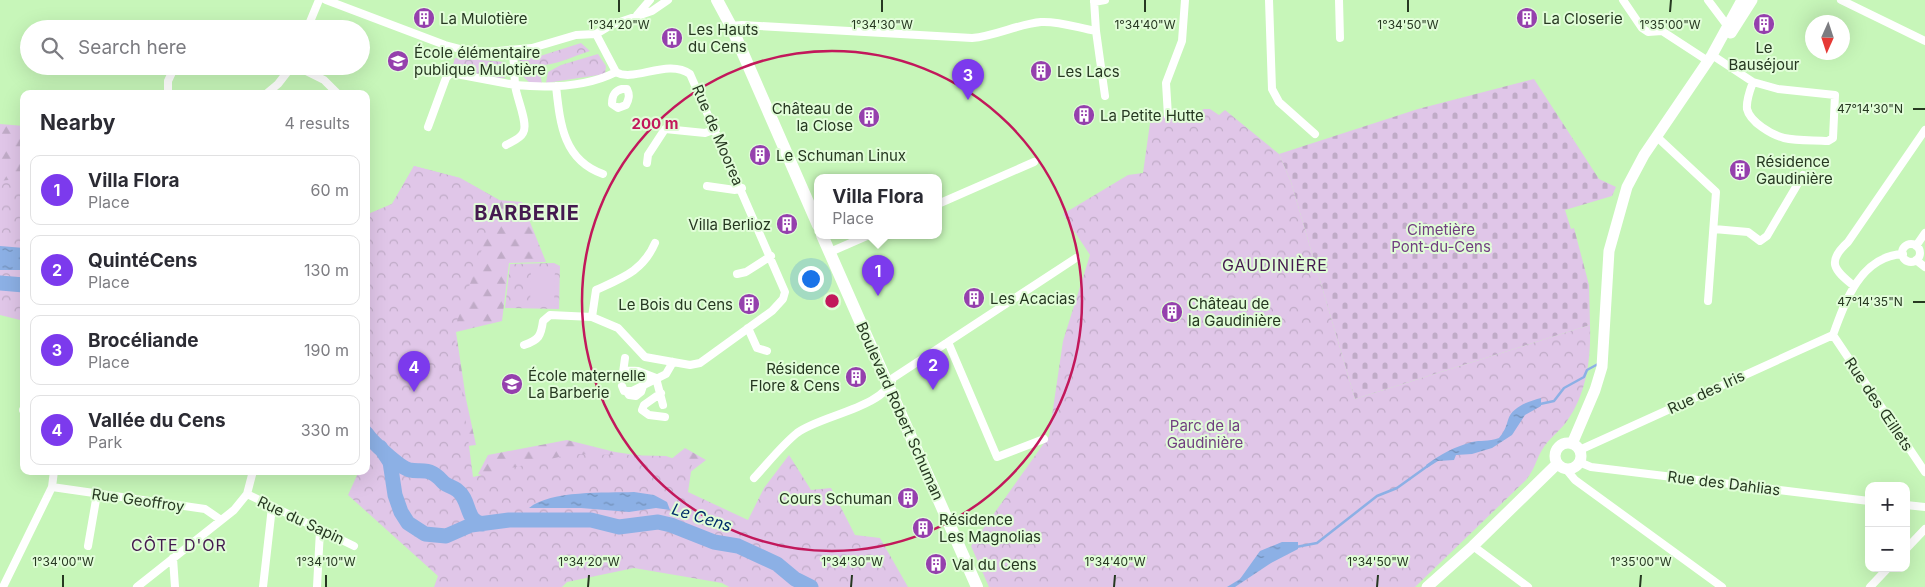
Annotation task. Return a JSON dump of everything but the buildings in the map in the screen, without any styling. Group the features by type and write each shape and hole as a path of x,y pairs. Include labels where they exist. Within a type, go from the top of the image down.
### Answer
{"main road":[{"path":"717,0 731,26 814,215"},
{"name":"Boulevard Robert Schuman","path":"824,239 977,587"}],"street":[{"path":"311,20 319,0"},
{"path":"326,0 450,46 474,51 513,51 576,36 596,34 610,25 652,12 668,0"},
{"path":"637,16 650,0"},
{"path":"1105,0 1094,1 1105,96"},
{"path":"1168,116 1166,83 1180,48 1185,0"},
{"path":"1269,0 1272,89 1280,102 1315,134"},
{"path":"1339,0 1340,38"},
{"path":"1622,0 1642,28 1648,32 1662,31 1753,82 1778,89 1835,95 1833,138 1828,141 1783,138 1755,121 1747,110 1749,92 1753,82"},
{"path":"1708,0 1730,28"},
{"path":"1730,28 1742,0"},
{"path":"1427,587 1561,467 1574,468 1603,360 1608,260 1615,226 1631,179 1656,136 1730,28 1752,0"},
{"path":"1841,0 1925,41"},
{"path":"731,26 742,25 972,38 998,34 1026,25 1049,22 1096,31"},
{"path":"596,34 620,73 622,89"},
{"path":"506,145 520,137 525,130 525,121 515,85 513,51"},
{"name":"Rue de Moorea","path":"428,127 446,78 451,73 515,85 556,86 620,73 671,68 688,72 694,79 784,288 785,295 772,311 748,328"},
{"path":"168,90 168,82 171,75"},
{"path":"271,90 285,75"},
{"path":"314,75 324,80 334,90"},
{"path":"556,86 561,126 566,139 580,161 588,169 603,174"},
{"path":"647,163 648,155 665,129 705,133 716,129"},
{"path":"1854,286 1836,272 1834,260 1839,250 1848,242 1925,130"},
{"path":"1656,136 1716,192 1708,301"},
{"path":"942,202 1034,162"},
{"path":"1714,229 1748,232 1760,241 1767,236 1802,175"},
{"path":"707,186 735,190 742,188"},
{"path":"1916,246 1925,233"},
{"path":"830,252 860,239"},
{"path":"592,317 596,290 637,270 650,255 655,243"},
{"path":"1916,246 1906,246 1903,254 1906,260 1916,260 1925,267"},
{"path":"1916,246 1920,253 1916,260"},
{"path":"1833,335 1854,286 1875,262 1893,254 1903,254"},
{"path":"737,274 746,272 771,256"},
{"path":"754,478 798,432 877,397 890,387 893,378 1076,258"},
{"path":"524,345 536,341 541,335 543,321 550,315 592,317 618,328 641,356 690,365 700,363 748,328 757,348 767,352"},
{"name":"Rue des Iris","path":"1577,453 1584,448 1833,335"},
{"name":"Rue des Œillets","path":"1833,335 1925,472"},
{"path":"948,342 997,457 1044,438"},
{"path":"625,358 624,386 643,386 669,371 673,362"},
{"path":"624,370 644,373 656,378 663,405"},
{"path":"661,393 644,406 642,410 649,415 665,417"},
{"path":"1577,453 1564,444 1557,449 1554,456 1561,467 1575,480 1722,587"},
{"name":"Rue des Dahlias","path":"1577,453 1591,467 1865,501"},
{"path":"3,587 52,487 54,475"},
{"path":"137,587 222,520 247,494 252,475"},
{"name":"Rue Geoffroy","path":"52,487 205,509 222,520"},
{"path":"88,546 97,494"},
{"name":"Rue du Sapin","path":"247,494 354,546"},
{"path":"1910,505 1925,507"},
{"path":"263,587 272,507"},
{"path":"1910,545 1925,529"},
{"path":"317,587 320,530"},
{"path":"1473,546 1528,587"},
{"path":"173,558 175,587"},
{"path":"1870,587 1884,572"}],"green space":[{"path":"581,43 590,51 563,61 536,65 518,60 537,57"},
{"path":"598,54 606,66 605,74 546,83 548,72 561,65"},
{"path":"455,58 506,62 505,78 452,68"},
{"path":"516,65 540,73 542,84 531,84 516,70"},
{"name":"Cimetière Pont-du-Cens","path":"1534,79 1599,179 1616,187 1612,196 1565,210 1571,229 1574,228 1589,285 1590,325 1355,399 1291,182 1279,154 1418,109"},
{"name":"Parc de la Gaudinière","path":"1203,109 1210,109 1219,115 1225,110 1279,154 1291,182 1355,399 1590,325 1590,350 1586,375 1579,399 1567,421 1545,446 1526,480 1415,587 989,587 971,546 1049,436 1063,341 1090,255 1063,214 1128,175 1143,173 1151,116 1201,117"},
{"path":"0,124 20,126 20,301 0,299"},
{"path":"414,166 460,178 499,200 522,202 546,262 509,263 502,321 456,332 466,399 476,445 442,449 370,227 370,213 392,204"},
{"path":"414,166 460,178 499,200 454,330 473,477 572,454 666,456 692,465 688,492 748,520 764,488 789,455 811,490 831,488 855,535 880,538 908,587 729,587 722,583 634,568 567,582 562,587 434,587 438,576 348,495 357,475 370,475 370,213 392,204"},
{"path":"20,178 20,320 0,315 0,181"},
{"path":"554,263 560,266 559,309 505,308 510,264"},
{"path":"531,268 555,269 554,307 530,306"},
{"path":"567,440 615,452 670,460 685,448 706,460 676,483 499,481 478,474 488,455"}],"water":[{"path":"0,246 20,248 20,270 0,270"},
{"path":"1541,398 1541,406 1525,415 1512,435 1492,448 1472,454 1456,455 1454,460 1438,461 1427,468 1426,465 1453,449 1472,442 1499,438 1504,432 1513,411 1522,405"},
{"path":"634,492 654,495 667,502 670,510 656,508 629,512 581,508 529,508 539,502 564,495"},
{"path":"1282,542 1298,542 1298,549 1271,563 1235,587 1227,587 1240,579 1260,551"}],"waterway":[{"name":"Le Cens","path":"0,283 20,285"},
{"path":"1540,404 1554,401 1564,388 1584,377 1587,370 1598,364"},
{"name":"Le Cens","path":"370,438 393,460 405,468 429,472 457,490 464,499 473,519 483,524"},
{"name":"Le Cens","path":"380,447 390,462 395,495 401,512 408,523 425,534 446,536 471,525 509,520 591,520 619,527 658,522 671,525 714,542 738,546 777,564 795,579 811,587"},
{"path":"1296,547 1317,543 1377,496 1397,488 1429,465"}],"place":[{"name":"La Mulotière","path":"424,18"},
{"name":"La Closerie","path":"1527,18"},
{"name":"Le Bauséjour","path":"1764,24"},
{"name":"Les Hauts du Cens","path":"672,38"},
{"name":"École élémentaire publique Mulotière","path":"398,61"},
{"name":"Les Lacs","path":"1041,71"},
{"name":"Brocéliande","path":"968,100"},
{"name":"La Petite Hutte","path":"1084,115"},
{"name":"Château de la Close","path":"869,117"},
{"name":"Le Schuman Linux","path":"760,155"},
{"name":"Résidence Gaudinière","path":"1740,170"},
{"name":"Villa Berlioz","path":"787,224"},
{"name":"Villa Flora","path":"878,296"},
{"name":"Les Acacias","path":"974,298"},
{"name":"Le Bois du Cens","path":"749,304"},
{"name":"Château de la Gaudinière","path":"1172,312"},
{"name":"Résidence Flore & Cens","path":"856,377"},
{"name":"École maternelle La Barberie","path":"512,384"},
{"name":"QuintéCens","path":"933,390"},
{"name":"Vallée du Cens","path":"414,392"},
{"name":"Cours Schuman","path":"908,498"},
{"name":"Résidence Les Magnolias","path":"923,528"},
{"name":"Val du Cens","path":"936,564"}],"district":[{"name":"BARBERIE","path":"527,213"},
{"name":"GAUDINIÈRE","path":"1275,265"},
{"name":"CÔTE D'OR","path":"179,545"}]}
